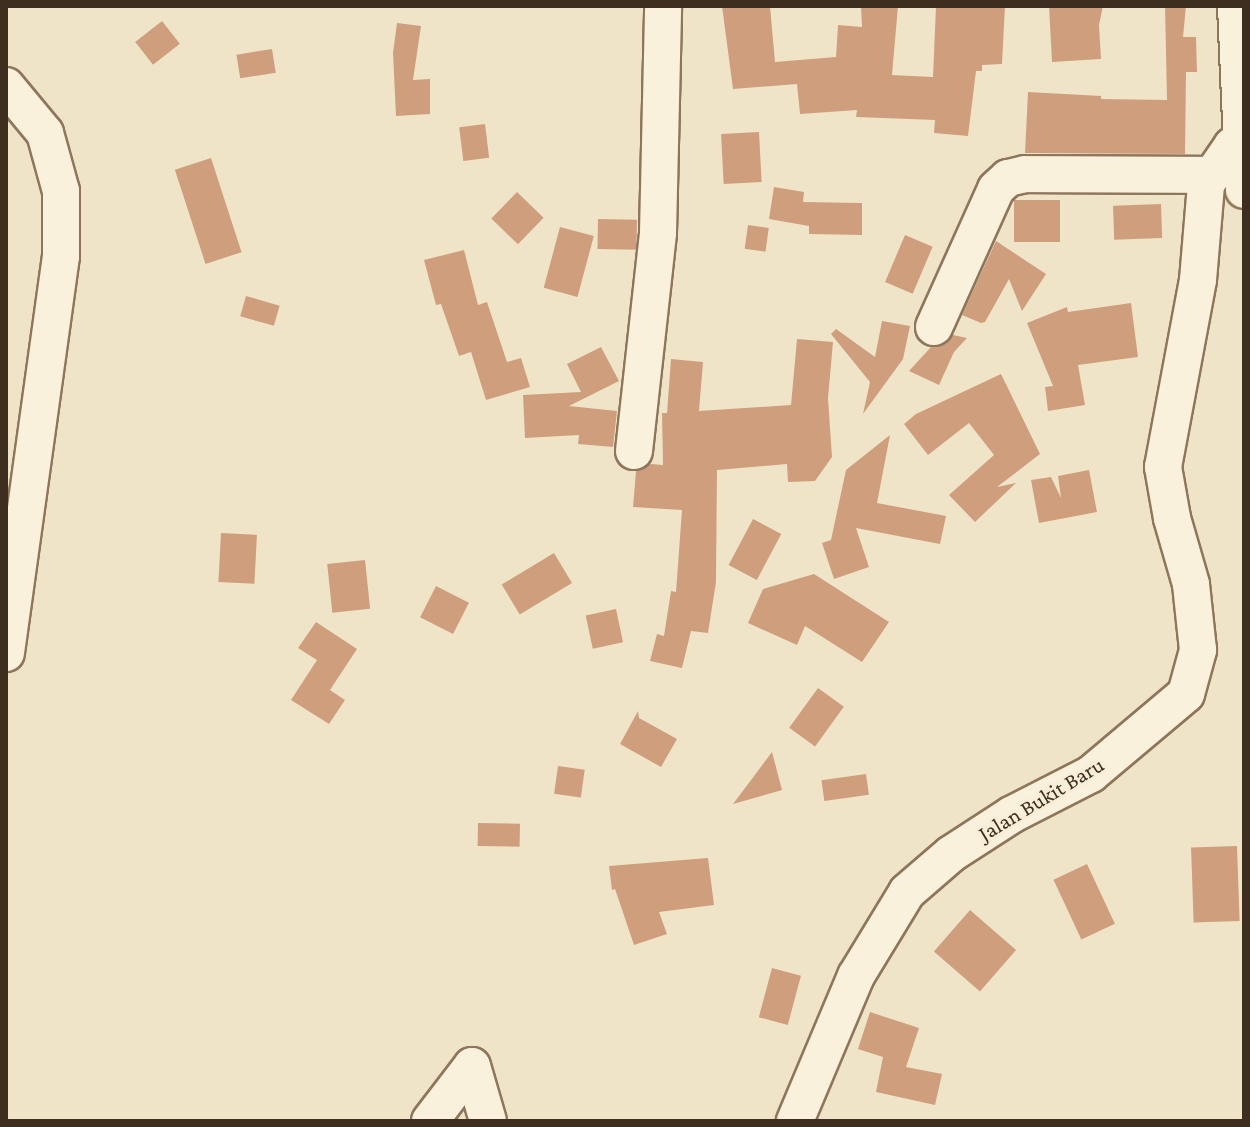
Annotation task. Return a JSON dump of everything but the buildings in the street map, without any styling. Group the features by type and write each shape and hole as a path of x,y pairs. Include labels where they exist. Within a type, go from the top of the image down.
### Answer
{"street":[{"path":"634,451 658,233 663,6"},
{"name":"Jalan Bukit Baru","path":"795,1121 856,976 907,892 951,854 999,823 1091,774 1186,694 1198,650 1191,584 1172,518 1163,467 1198,280 1206,184 1228,182 1241,140 1236,6"},
{"path":"6,86 45,133 61,191 61,256 6,653"},
{"path":"934,327 996,189 1008,178 1025,174 1228,182"},
{"path":"430,1121 472,1066 488,1121"}]}
